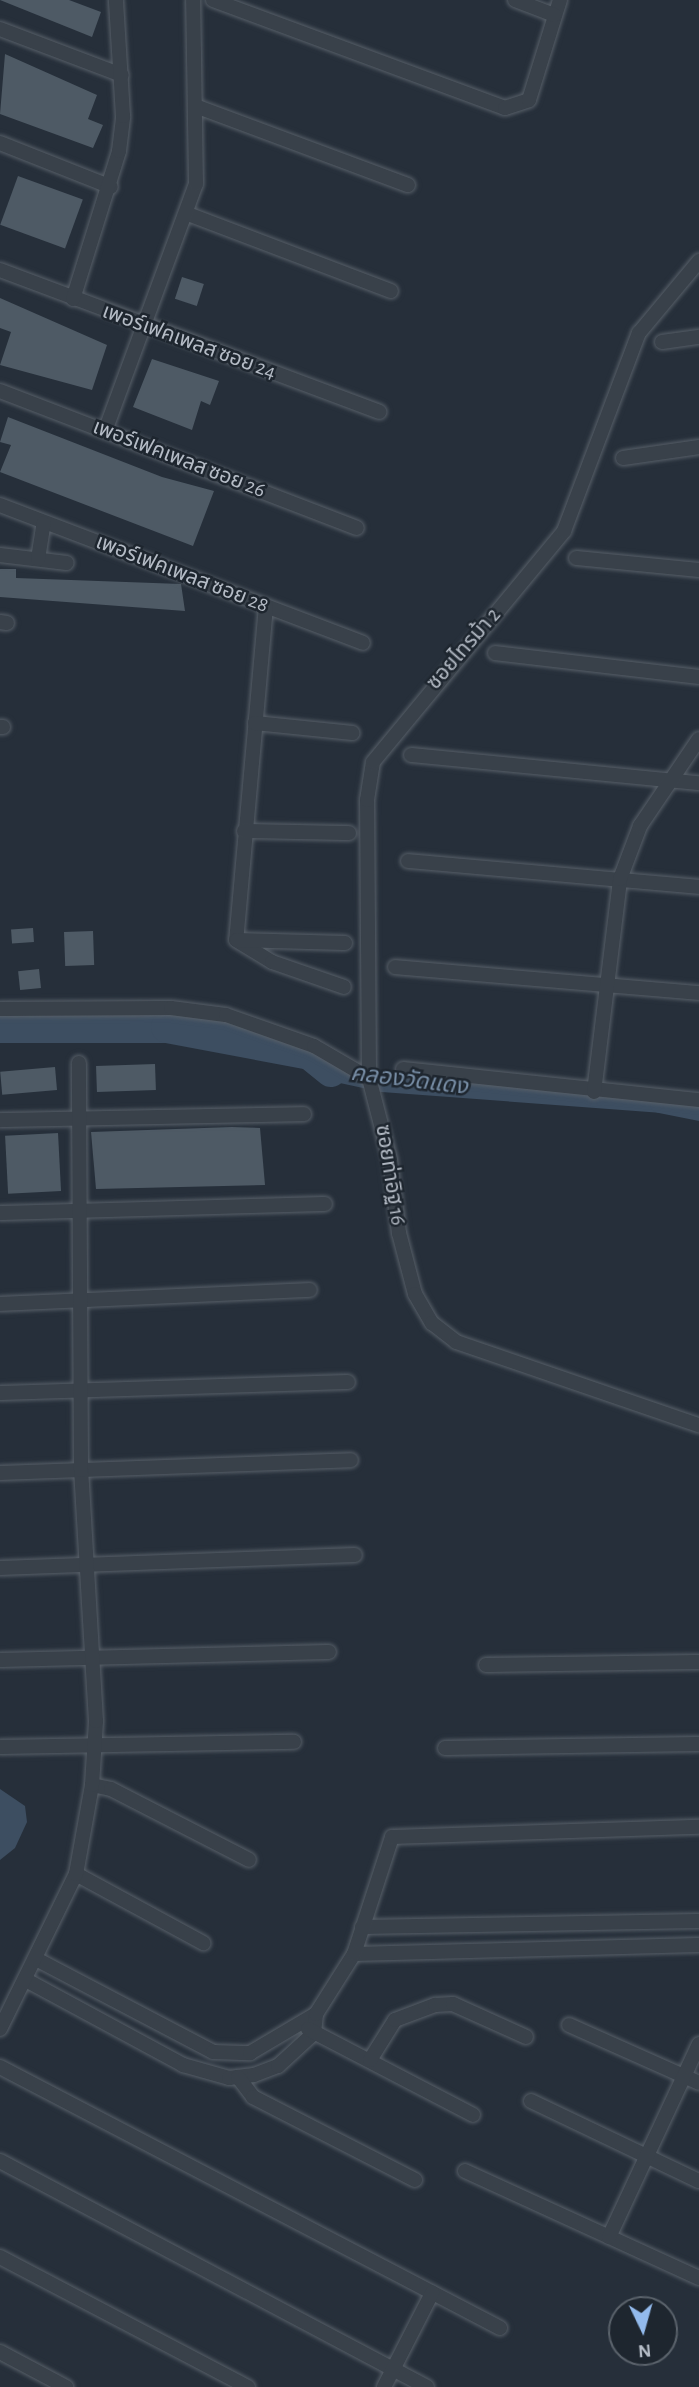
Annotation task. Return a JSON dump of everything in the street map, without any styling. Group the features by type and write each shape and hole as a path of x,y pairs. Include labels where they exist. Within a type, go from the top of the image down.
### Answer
{"street":[{"path":"73,299 111,187 123,116 116,0"},
{"path":"105,431 188,214 196,184 198,107 193,0"},
{"path":"213,0 506,108 528,100 560,0"},
{"path":"515,0 554,15"},
{"path":"0,29 122,75"},
{"path":"198,107 408,185"},
{"path":"0,143 111,187"},
{"path":"188,214 391,291"},
{"name":"ซอยไทรม้า 2","path":"369,1078 368,800 373,762 564,531 639,333 699,261"},
{"name":"เพอร์เฟคเพลส ซอย 24","path":"0,270 379,412"},
{"path":"662,342 699,337"},
{"name":"เพอร์เฟคเพลส ซอย 26","path":"0,391 357,528"},
{"path":"623,458 699,447"},
{"name":"เพอร์เฟคเพลส ซอย 28","path":"0,505 363,643"},
{"path":"38,559 44,523"},
{"path":"0,555 67,563"},
{"path":"576,558 699,570"},
{"path":"236,940 266,606"},
{"path":"495,653 699,677"},
{"path":"255,723 352,733"},
{"path":"594,1092 620,880 640,826 699,739"},
{"path":"411,755 699,783"},
{"path":"244,831 349,833"},
{"path":"408,861 699,887"},
{"path":"236,940 345,943"},
{"path":"236,940 272,962 344,987"},
{"path":"395,967 699,993"},
{"path":"0,1009 171,1008 226,1015 314,1046 369,1078"},
{"path":"0,2029 38,1960 76,1874 92,1786 91,1657 81,1470 79,1063"},
{"path":"402,1069 594,1092 699,1100"},
{"name":"ซอยท่าอิฐ 16","path":"369,1078 390,1160 402,1245 415,1294 432,1323 456,1342 699,1425"},
{"path":"0,1120 304,1114"},
{"path":"0,1213 325,1204"},
{"path":"0,1304 310,1290"},
{"path":"0,1393 348,1382"},
{"path":"0,1473 351,1460"},
{"path":"0,1568 355,1555"},
{"path":"0,1660 329,1652"},
{"path":"486,1665 699,1662"},
{"path":"0,1747 92,1749 294,1742"},
{"path":"445,1748 699,1744"},
{"path":"92,1786 111,1789 249,1860"},
{"path":"26,1980 183,2065 238,2077 278,2066 314,2034 316,2014 354,1954 392,1837 699,1827"},
{"path":"76,1874 203,1943"},
{"path":"362,1927 699,1921"},
{"path":"502,1924 503,1948"},
{"path":"354,1954 699,1944"},
{"path":"38,1960 213,2052 250,2053 300,2021 316,2014"},
{"path":"370,2060 396,2020 435,2005 453,2004 526,2038"},
{"path":"300,2021 314,2034 370,2060 473,2115"},
{"path":"569,2025 699,2083"},
{"path":"609,2237 699,2044"},
{"path":"0,2067 500,2328"},
{"path":"238,2077 253,2097 415,2180"},
{"path":"531,2101 699,2181"},
{"path":"0,2161 427,2387"},
{"path":"465,2172 699,2278"},
{"path":"0,2257 248,2387"},
{"path":"384,2387 432,2292"},
{"path":"0,2352 66,2387"}],"water":[{"path":"0,1789 25,1806 27,1822 15,1848 0,1860"}],"building":[{"path":"0,0 69,0 101,12 92,37"},
{"path":"5,54 97,95 88,119 103,125 93,148 0,114"},
{"path":"18,176 83,200 65,248 0,225"},
{"path":"182,277 204,284 197,306 175,299"},
{"path":"0,298 107,345 92,390 0,365 11,332 0,328"},
{"path":"152,359 219,381 210,405 201,401 192,430 133,407"},
{"path":"8,417 162,477 214,491 193,546 0,472 11,445 0,442"},
{"path":"0,569 16,569 16,578 181,584 185,611 0,597"},
{"path":"33,928 34,942 12,944 11,930"},
{"path":"93,931 94,965 65,966 64,932"},
{"path":"39,969 41,988 20,990 18,971"},
{"path":"155,1064 156,1090 97,1092 96,1066"},
{"path":"55,1067 57,1090 2,1095 0,1072"},
{"path":"260,1128 265,1185 96,1189 91,1132"},
{"path":"58,1133 61,1191 8,1194 5,1136"}],"waterway":[{"name":"คลองวัดแดง","path":"0,1027 167,1027 310,1054 331,1071"},
{"name":"คลองวัดแดง","path":"331,1071 382,1082 659,1103 699,1111"}]}
